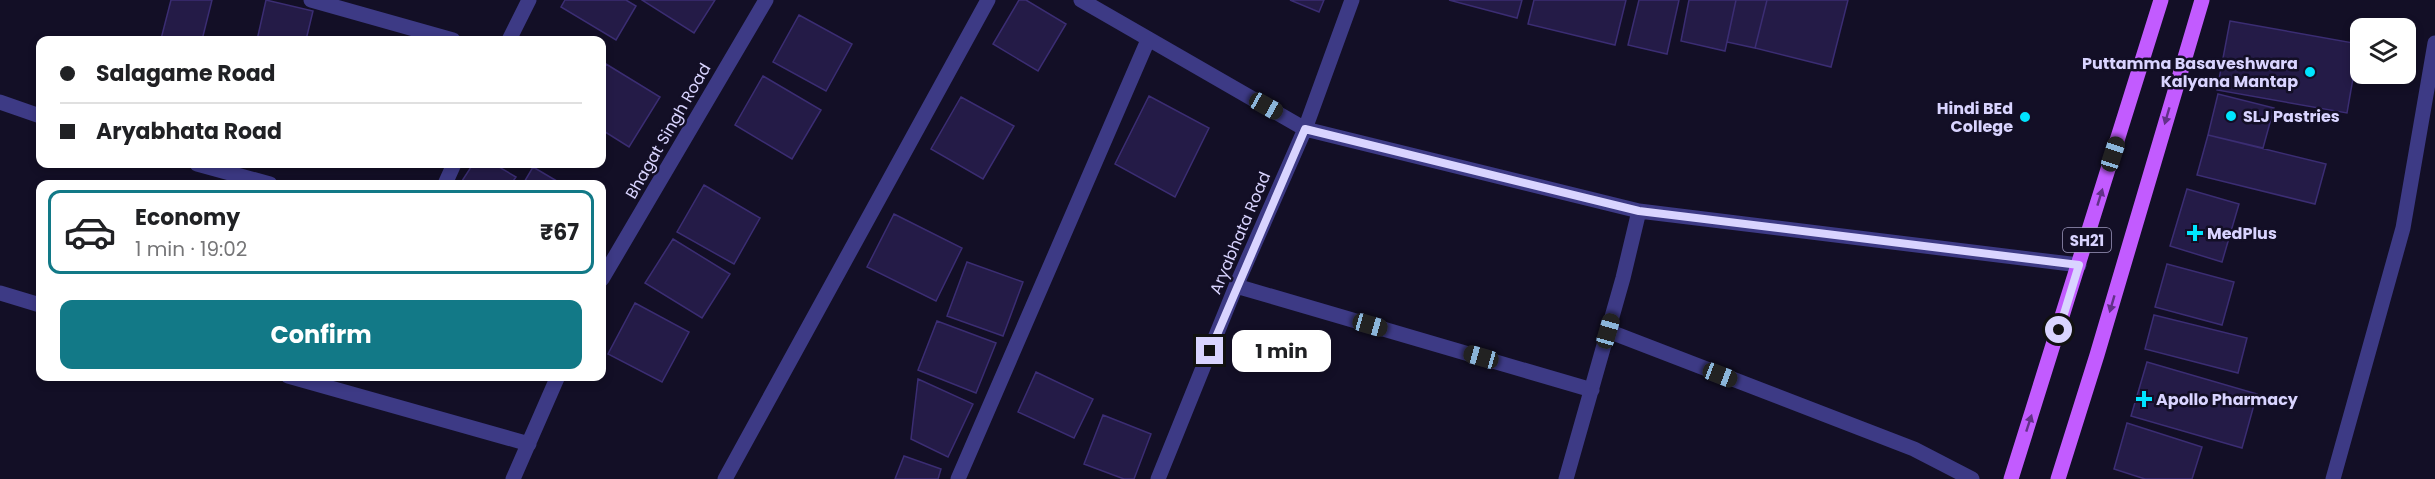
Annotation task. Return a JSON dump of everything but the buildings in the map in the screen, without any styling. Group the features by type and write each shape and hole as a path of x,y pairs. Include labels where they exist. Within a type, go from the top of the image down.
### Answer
{"main road":[{"name":"SH21","path":"2011,479 2161,0"},
{"path":"2058,479 2202,0"}],"street":[{"path":"311,0 439,36"},
{"path":"510,36 528,0"},
{"name":"Bhagat Singh Road","path":"606,272 766,0"},
{"path":"725,479 988,0"},
{"path":"1081,0 1305,129 1639,211 2079,265"},
{"name":"Aryabhata Road","path":"1158,479 1236,286 1305,129 1352,0"},
{"path":"958,479 1148,40"},
{"path":"2332,479 2403,228 2435,43"},
{"path":"0,102 36,115"},
{"path":"212,168 255,180"},
{"path":"1566,479 1639,211"},
{"path":"1236,286 1592,390"},
{"path":"0,293 36,304"},
{"path":"1608,331 1914,449 1972,479"},
{"path":"306,381 529,444"},
{"path":"513,479 556,381"}],"place":[{"name":"Puttamma Basaveshwara Kalyana Mantap","path":"2310,72"},
{"name":"SLJ Pastries","path":"2231,116"},
{"name":"Hindi BEd College","path":"2025,117"},
{"name":"MedPlus","path":"2195,233"},
{"name":"Apollo Pharmacy","path":"2144,399"}],"route":[{"path":"1210,351 1305,129 1639,211 2079,265 2059,330"}]}
